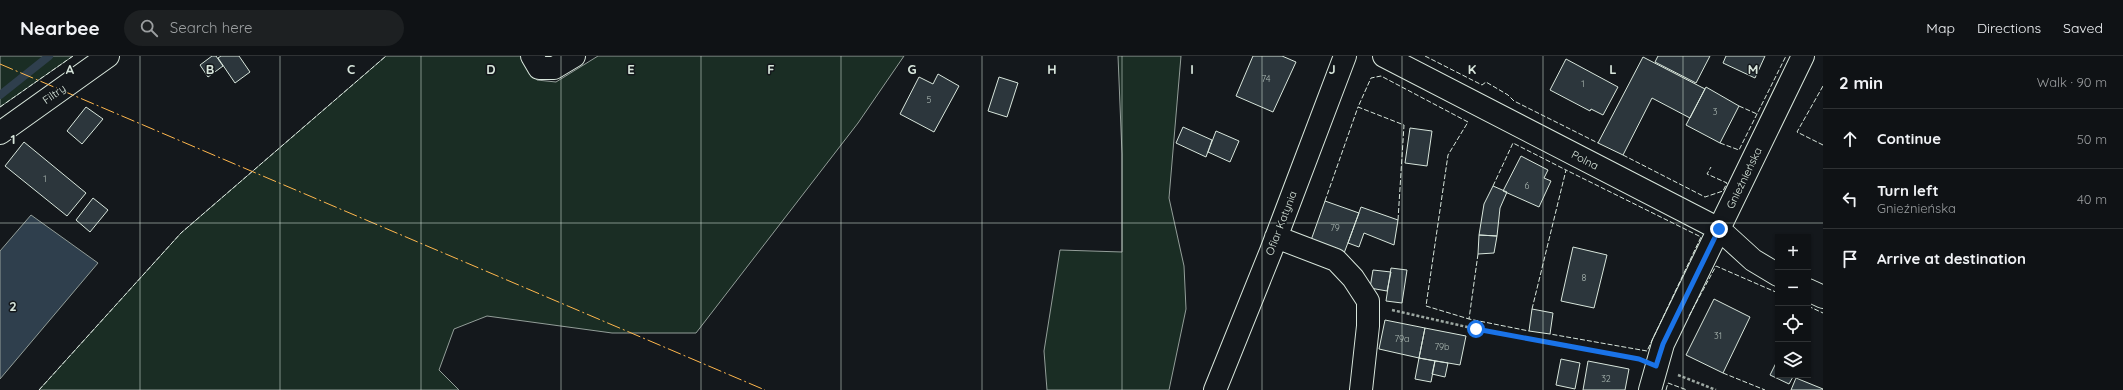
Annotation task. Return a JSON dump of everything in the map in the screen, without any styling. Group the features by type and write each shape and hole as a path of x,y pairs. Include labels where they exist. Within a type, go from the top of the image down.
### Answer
{"street":[{"name":"Filtry","path":"0,133 108,56"},
{"path":"532,56 539,68 554,68 574,56"},
{"name":"Ofiar Katynia","path":"1215,390 1276,237 1345,56"},
{"name":"Polna","path":"1384,56 1719,229 1753,260 1775,273"},
{"name":"Gnieźnieńska","path":"1650,390 1663,344 1803,56"},
{"path":"1276,237 1336,260 1353,278 1368,301 1368,326 1361,390"},
{"path":"1811,291 1823,297"}],"path":[{"path":"1368,301 1396,311 1476,329 1639,359 1716,390"}],"green space":[{"path":"0,56 73,56 0,107"},
{"path":"386,56 521,56 537,80 556,82 598,56 904,56 858,123 696,333 612,333 487,316 454,329 439,370 459,390 39,390 181,233"},
{"path":"1118,56 1181,56 1169,198 1184,266 1186,309 1169,390 1047,390 1044,351 1060,250 1122,252 1122,154"}],"water":[{"path":"31,215 98,263 0,379 0,251"}],"building":[{"path":"212,56 216,56 223,66 208,77 200,65"},
{"path":"221,56 239,56 250,72 235,83 218,58"},
{"path":"1253,56 1282,56 1296,62 1273,112 1236,96"},
{"path":"1658,56 1710,56 1696,83 1655,62"},
{"path":"1726,56 1765,56 1755,78 1723,63"},
{"path":"1643,57 1705,89 1690,118 1652,98 1623,155 1598,143"},
{"path":"1566,59 1618,87 1603,115 1591,109 1590,111 1550,90"},
{"path":"938,74 959,86 934,132 900,114 919,77 933,84"},
{"path":"999,77 1018,83 1007,117 988,111"},
{"path":"1706,87 1739,106 1720,143 1686,125"},
{"path":"86,107 103,119 82,144 67,131"},
{"path":"1183,127 1212,140 1206,157 1176,143"},
{"path":"1410,128 1432,131 1427,166 1405,163"},
{"path":"1216,131 1239,141 1230,162 1208,152"},
{"path":"24,142 86,193 67,216 5,166"},
{"path":"1521,156 1548,170 1544,178 1551,181 1539,207 1503,191"},
{"path":"1493,186 1507,192 1500,208 1497,236 1479,235 1484,204"},
{"path":"93,198 108,210 90,232 76,220"},
{"path":"1325,201 1359,213 1343,256 1310,243"},
{"path":"1361,207 1398,220 1394,245 1364,233 1359,247 1348,243"},
{"path":"1479,235 1497,236 1494,253 1478,254"},
{"path":"1573,247 1607,255 1594,308 1561,301"},
{"path":"1391,268 1407,270 1402,303 1386,301"},
{"path":"1373,270 1391,272 1387,291 1370,288"},
{"path":"1714,299 1750,317 1723,373 1686,355"},
{"path":"1532,309 1553,313 1550,334 1529,331"},
{"path":"1385,320 1425,328 1419,358 1379,349"},
{"path":"1425,328 1466,336 1460,365 1419,358"},
{"path":"1419,358 1435,361 1431,382 1415,379"},
{"path":"1561,359 1580,363 1575,389 1556,385"},
{"path":"1435,361 1448,363 1445,377 1432,374"},
{"path":"1588,361 1629,369 1625,390 1583,390"},
{"path":"1775,365 1775,377 1770,375"},
{"path":"1776,378 1792,378 1789,384"},
{"path":"1796,378 1823,389 1823,390 1791,390"}],"waterway":[{"path":"0,95 49,56"}],"fence":[{"path":"0,107 73,56"},
{"path":"39,390 181,233 386,56"},
{"path":"1425,56 1482,85 1486,82 1508,95 1514,101 1598,143"},
{"path":"1720,143 1739,150 1786,56"},
{"path":"1398,220 1404,125 1358,107 1371,78 1381,76 1468,122 1448,155 1426,306 1469,319"},
{"path":"1823,86 1797,132 1823,145"},
{"path":"1739,106 1757,114"},
{"path":"1325,201 1358,107"},
{"path":"1493,186 1513,143 1566,170"},
{"path":"1623,155 1705,197 1723,191 1727,183 1707,174 1711,167"},
{"path":"1532,309 1566,170 1701,237 1647,351 1550,334"},
{"path":"1478,254 1469,319 1529,331"},
{"path":"1689,316 1716,266 1775,292"},
{"path":"1811,307 1823,313"},
{"path":"1723,373 1765,390"},
{"path":"1666,390 1668,383 1687,390"}],"power":[{"path":"0,64 765,390"}],"route":[{"path":"1476,329 1639,359 1656,366 1663,344 1719,229"}]}
